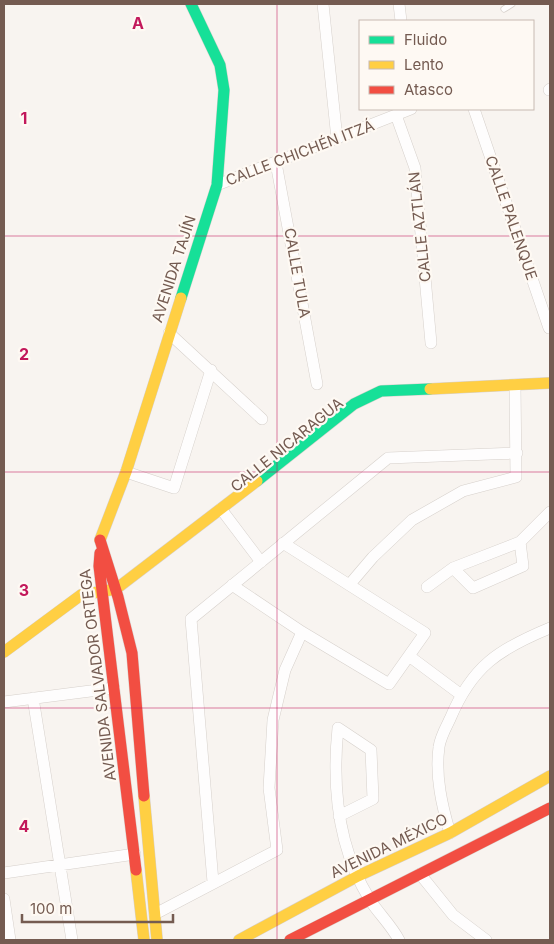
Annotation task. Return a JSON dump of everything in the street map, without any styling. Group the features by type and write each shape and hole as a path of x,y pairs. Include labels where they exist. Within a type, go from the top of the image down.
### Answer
{"main road":[{"name":"AVENIDA TAJÍN","path":"100,540 126,472 217,185 224,90 220,65 191,4"},
{"name":"CALLE NICARAGUA","path":"515,389 550,383"},
{"name":"CALLE NICARAGUA","path":"4,652 81,594 100,595 117,593 223,512 354,404 380,391 515,389 550,391"},
{"name":"AVENIDA SALVADOR ORTEGA","path":"100,540 117,593 132,653 157,940"},
{"name":"AVENIDA SALVADOR ORTEGA","path":"100,540 98,566 100,595 114,688 144,940"},
{"name":"AVENIDA MÉXICO","path":"239,940 358,876 450,833 550,776"},
{"path":"290,940 306,937 370,900 550,808"}],"street":[{"path":"323,4 337,139"},
{"path":"399,4 401,20"},
{"name":"CALLE CHICHÉN ITZÁ","path":"217,185 408,110"},
{"name":"CALLE PALENQUE","path":"474,110 549,328"},
{"name":"CALLE AZTLÁN","path":"396,115 415,168 431,343"},
{"name":"CALLE TULA","path":"276,162 317,384"},
{"path":"169,333 262,419"},
{"path":"126,472 174,488 211,370"},
{"path":"350,584 373,557 412,520 463,491 516,477 515,389"},
{"path":"213,882 191,619 388,458 517,453"},
{"path":"223,512 261,562"},
{"path":"427,587 453,568 520,542 549,513"},
{"path":"453,568 474,588 523,566 520,542"},
{"path":"232,585 302,632 389,684 425,633 283,543"},
{"path":"450,833 440,800 439,746 460,694 484,664 515,642 550,628"},
{"path":"155,914 276,850 269,788 273,720 285,670 302,632"},
{"path":"409,656 460,694"},
{"path":"4,702 114,688"},
{"path":"33,698 72,940"},
{"path":"339,816 373,798 371,750 338,728 334,766 339,816 346,850 370,900 392,927 399,940"},
{"path":"4,873 135,854"},
{"path":"420,874 453,915 486,940"},
{"path":"4,899 10,940"}],"lane":[{"path":"504,9 512,4"}],"traffic: fast":[{"path":"181,298 217,185 224,90 220,65 191,4"},
{"path":"257,481 354,404 381,391 430,389"}],"traffic: slow":[{"path":"100,540 126,472 181,298"},
{"path":"430,389 550,383"},
{"path":"4,652 81,595 116,589 257,481"},
{"path":"239,940 358,876 450,833 550,776"},
{"path":"144,796 157,940"},
{"path":"136,870 144,940"}],"traffic: jam":[{"path":"100,540 118,597 132,653 144,796"},
{"path":"100,553 99,566 136,870"},
{"path":"290,940 550,808"}]}
